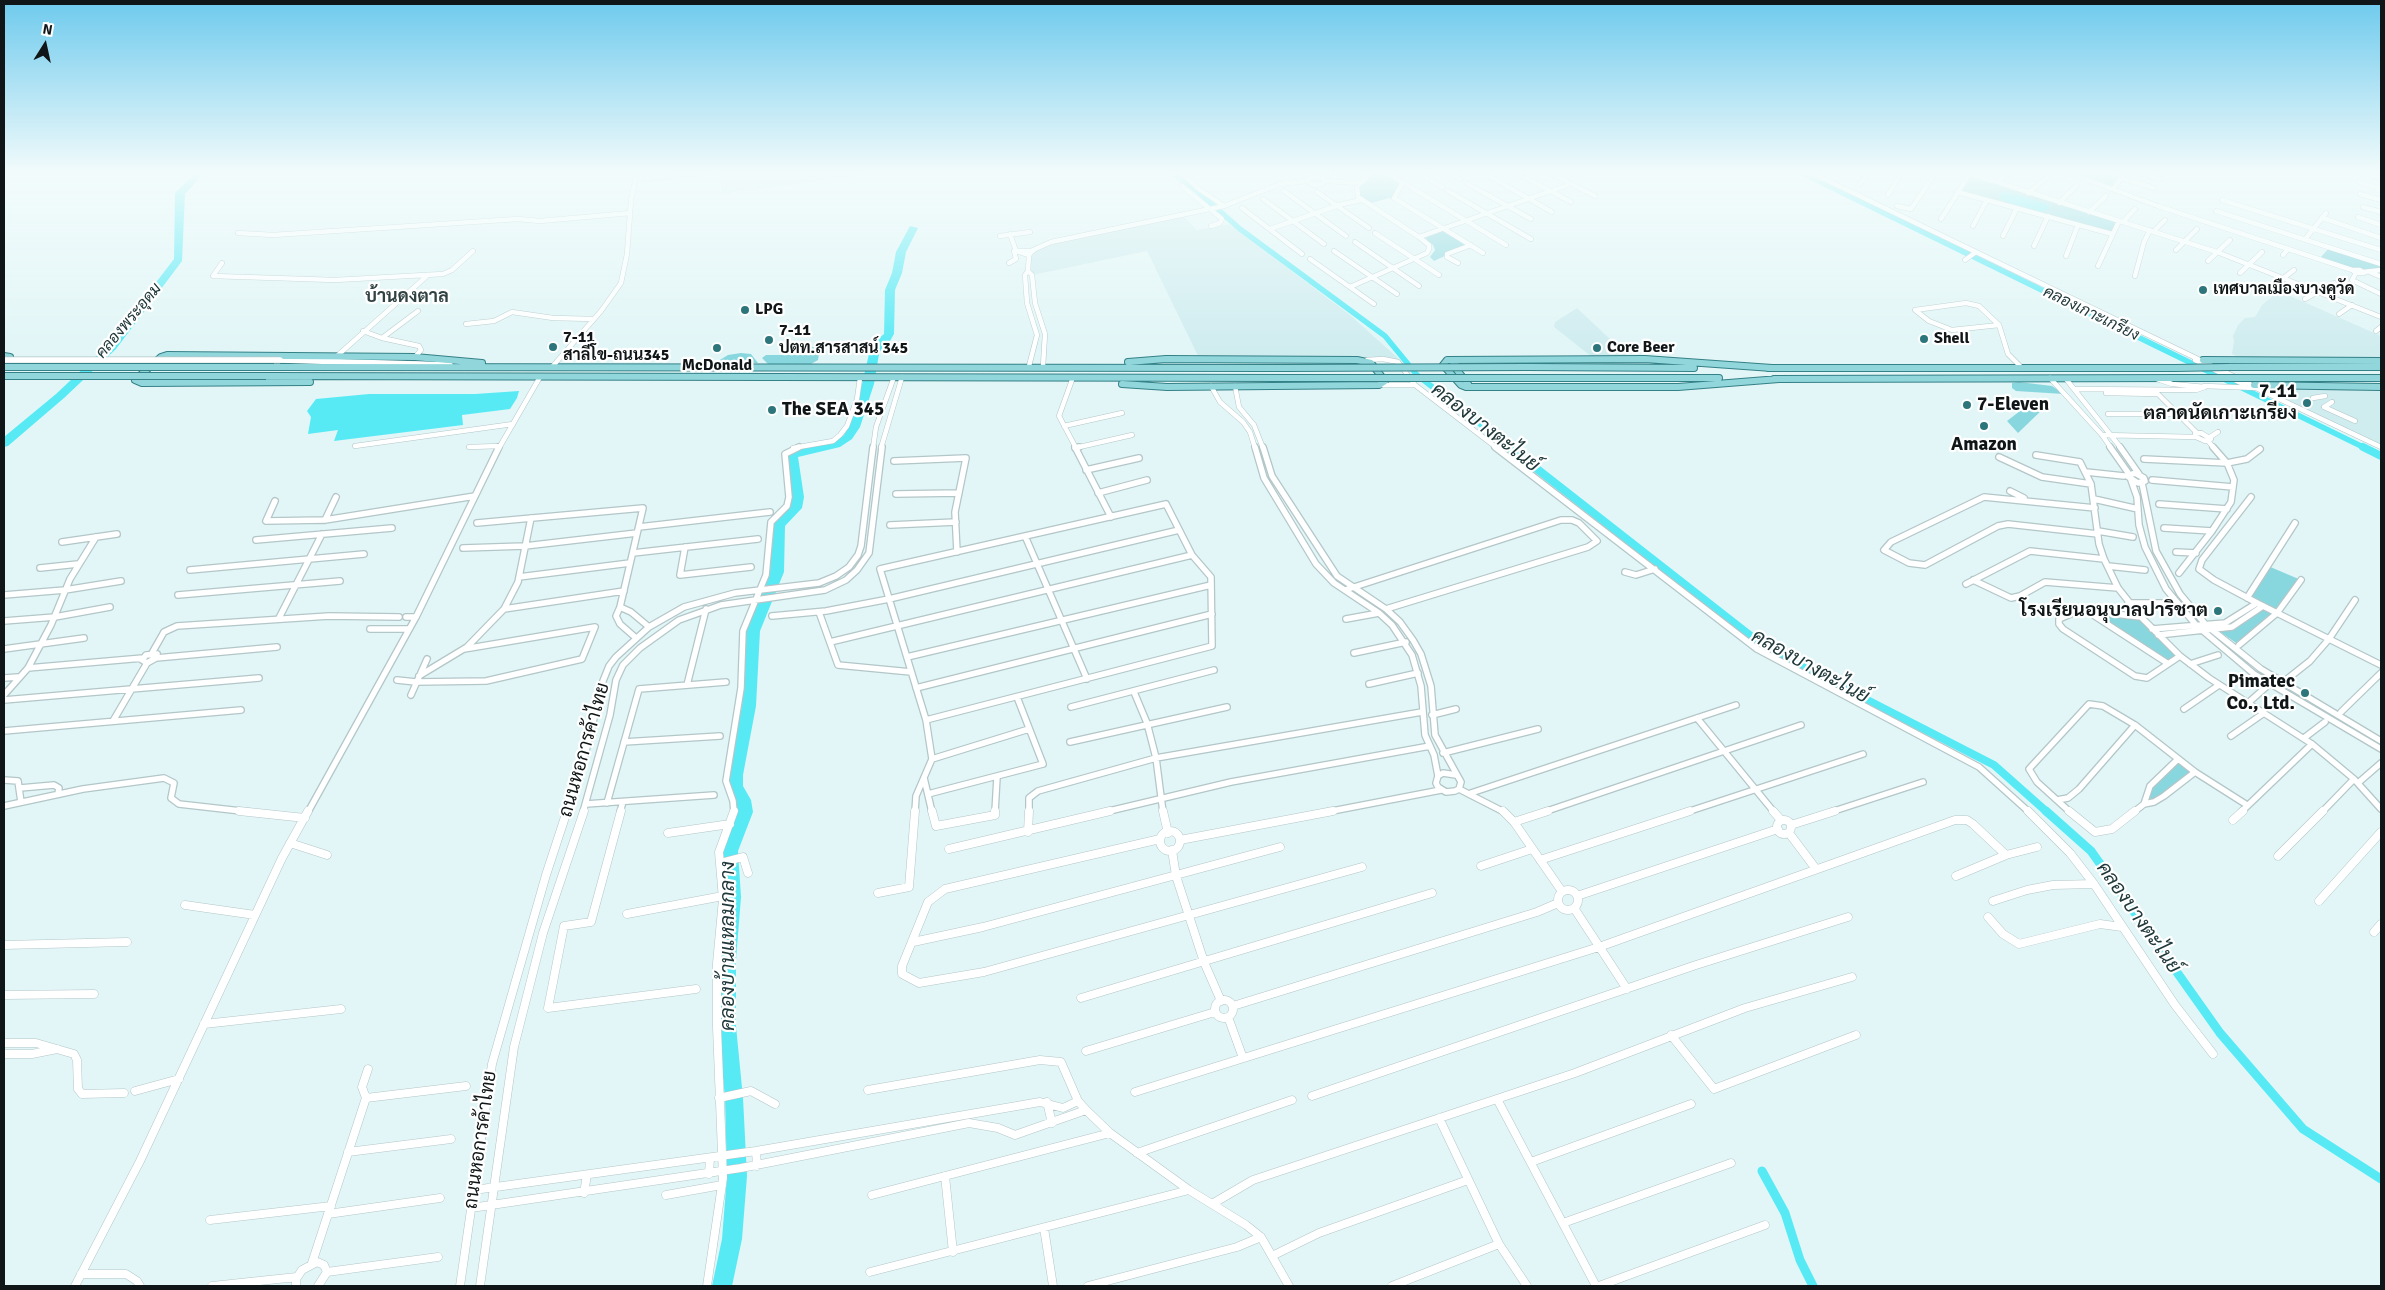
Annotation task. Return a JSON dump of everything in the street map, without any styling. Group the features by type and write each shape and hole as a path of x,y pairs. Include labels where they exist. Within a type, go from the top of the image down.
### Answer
{"main road":[{"path":"451,376 298,382 142,383 135,380 161,357 167,355 415,357 465,360 502,367"},
{"path":"4,356 10,357 4,361"},
{"path":"2341,359 2349,368"},
{"path":"2203,360 2341,359 2381,361"},
{"path":"4,361 280,360 411,362 468,367"},
{"path":"1357,360 1363,363 1376,382 1366,385"},
{"path":"4,367 866,367 1053,366 1367,360 1383,377 1384,382 1379,385 1173,387 1039,378"},
{"path":"1772,368 1629,360 1462,360 1453,365 1468,384 1478,387 1660,386 1779,379"},
{"path":"1629,360 1644,363 1643,367 1634,368"},
{"path":"1187,364 1284,368 2381,367"},
{"path":"4,376 2184,378 2254,384 2381,387"},
{"path":"1173,387 1166,383 1174,378"},
{"path":"1656,378 1672,380 1674,383 1660,386"},
{"path":"2254,384 2379,380"}],"street":[{"path":"238,233 248,232"},
{"path":"252,232 273,235 319,232"},
{"path":"552,367 594,319 617,289 624,276 628,232"},
{"path":"1000,236 1028,232"},
{"path":"1015,250 1031,252 1051,242 1096,232"},
{"path":"1274,232 1302,254"},
{"path":"1308,232 1324,244"},
{"path":"1341,232 1346,236"},
{"path":"1375,232 1439,275"},
{"path":"1350,287 1427,253 1428,245 1411,232"},
{"path":"1419,237 1432,232"},
{"path":"1451,232 1483,252"},
{"path":"1485,232 1506,245"},
{"path":"1519,232 1531,239"},
{"path":"1933,232 2190,356 2243,384 2254,384"},
{"path":"2003,236 2005,232"},
{"path":"2034,246 2040,232"},
{"path":"2066,256 2075,232"},
{"path":"2098,266 2112,234 2105,232"},
{"path":"2135,276 2144,242 2151,232"},
{"path":"2156,232 2284,277 2381,318"},
{"path":"2176,250 2193,232"},
{"path":"2237,232 2363,274 2364,272 2381,270"},
{"path":"2287,232 2381,264"},
{"path":"2306,238 2311,232"},
{"path":"2328,232 2381,250"},
{"path":"2364,232 2381,238"},
{"path":"1009,263 1016,259 1010,234"},
{"path":"2208,261 2230,240"},
{"path":"1355,242 1420,286"},
{"path":"1458,263 1447,257 1447,254 1471,245"},
{"path":"1015,250 1024,247"},
{"path":"2283,255 2288,249"},
{"path":"222,263 213,276 335,280 443,274 452,270 473,251"},
{"path":"1334,251 1397,294"},
{"path":"1029,366 1036,335 1027,303 1024,275 1028,271 1031,252"},
{"path":"2240,273 2262,252"},
{"path":"1967,259 1975,253"},
{"path":"1310,259 1374,304"},
{"path":"2315,265 2320,260"},
{"path":"2273,286 2294,270"},
{"path":"1028,271 1032,275 1035,303 1045,334 1042,366"},
{"path":"2354,271 2352,280 2381,294"},
{"path":"2370,272 2381,277"},
{"path":"336,356 428,275"},
{"path":"2305,299 2334,283"},
{"path":"1027,303 1035,303"},
{"path":"1999,326 1948,329 1929,321 1915,310 1971,303 1988,312 1999,326 2008,354 2022,368"},
{"path":"2339,314 2352,306"},
{"path":"382,338 418,311"},
{"path":"466,324 494,321 515,312 553,318 594,319"},
{"path":"2376,331 2381,327"},
{"path":"363,331 421,348 415,357"},
{"path":"1036,335 1045,334"},
{"path":"2190,356 2203,360 2254,384 2381,447"},
{"path":"1367,360 1383,359 1398,362 1416,385 1757,649 1980,767 2044,826 2070,853 2094,884 2175,1005 2213,1054"},
{"path":"75,1286 140,1161 290,843 416,617 500,446 540,377"},
{"name":"ถนนหอการค้าไทย","path":"460,1286 492,1064 546,875 586,755 603,681 609,666 649,627 692,604 735,592 809,585 826,580 849,567 858,555 865,515 874,433 898,377"},
{"name":"ถนนหอการค้าไทย","path":"480,1286 504,1105 525,998 543,932 586,804 610,715 616,680 623,665 640,648 679,620 706,609 759,599 808,594 837,585 852,575 866,559 871,545 882,444 898,377"},
{"path":"707,1286 722,1186 727,1171 721,1097 717,963 727,861 719,852 730,824 734,807 727,788 726,774 740,697 743,631 759,599 760,589 767,568 771,522 787,506 789,497 785,454 794,448 833,441 840,435 847,426 862,378"},
{"path":"2050,378 2102,436 2131,480 2137,497 2139,525 2152,561 2166,589 2230,656 2254,674 2381,749"},
{"path":"2154,378 2172,384 2204,386 2243,387 2254,384"},
{"path":"2066,379 2112,436 2138,474 2145,479 2142,483 2156,551 2180,594 2203,627 2261,669 2381,741"},
{"path":"1072,380 1059,416 1111,517"},
{"path":"1379,385 1416,385"},
{"path":"1211,386 1220,402 1250,432 1258,454 1258,464 1264,478 1316,564 1330,580 1379,613 1392,625 1404,642 1418,673 1421,686 1425,736 1430,746 1438,776 1436,783 1441,790"},
{"path":"1236,386 1240,407 1254,425 1274,480 1337,576 1386,609 1400,622 1421,654 1431,686 1435,735 1443,753 1461,782 1459,789"},
{"path":"2075,390 2196,390 2202,389 2204,386"},
{"path":"2101,393 2155,393 2164,397 2197,435"},
{"path":"2313,398 2324,396"},
{"path":"2332,402 2324,407 2355,421"},
{"path":"1230,410 1240,407"},
{"path":"1064,426 1122,413"},
{"path":"2108,414 2178,414"},
{"path":"355,446 513,424"},
{"path":"2209,439 2218,432"},
{"path":"1075,448 1132,435"},
{"path":"2102,436 2197,435 2209,439 2227,463 2234,480 2231,502 2196,553 2179,573"},
{"path":"468,447 500,446"},
{"path":"2144,459 2227,463 2247,458 2260,449"},
{"path":"2036,455 2080,462 2086,472 2094,499 2104,559 2118,588 2128,603 2152,629 2180,656 2219,685 2312,744 2356,781 2381,809"},
{"path":"1999,457 2042,477 2090,484"},
{"path":"894,461 966,458 956,522 957,552"},
{"path":"1086,470 1139,458"},
{"path":"1258,464 1267,464"},
{"path":"2086,472 2138,474"},
{"path":"1098,493 1147,480"},
{"path":"2131,480 2142,483"},
{"path":"2152,480 2233,487"},
{"path":"2010,491 2028,501"},
{"path":"896,494 959,494"},
{"path":"274,501 266,521 325,520 475,496"},
{"path":"325,520 336,497"},
{"path":"2095,508 1984,497 1891,542 1884,550 1888,554 1909,562 1925,565 1998,526 2008,524 2133,537"},
{"path":"2251,497 2198,565 2202,573 2381,665"},
{"path":"2094,499 2138,509"},
{"path":"878,893 909,887 916,796 932,759 926,720 880,569 1166,504 1192,555 1211,577 1212,646 926,720"},
{"path":"2159,504 2227,509"},
{"path":"478,523 644,508 620,607 616,616 620,624 636,638"},
{"path":"463,548 525,546 770,512"},
{"path":"420,676 464,648 504,609 519,577 531,518"},
{"path":"1346,590 1561,520 1572,520 1579,523 1597,542 1588,547 1386,609"},
{"path":"890,525 956,522"},
{"path":"2248,598 2295,523"},
{"path":"256,540 392,528"},
{"path":"2164,528 2212,531"},
{"path":"772,616 819,612 890,599 1179,530"},
{"path":"1298,535 1308,533"},
{"path":"62,542 117,534"},
{"path":"279,618 322,534"},
{"path":"1025,536 1087,678"},
{"path":"4,695 28,668 55,617 65,590 78,564 96,537"},
{"path":"633,553 758,539"},
{"path":"685,547 680,575 750,567"},
{"path":"1966,584 1994,568 2030,552 2104,559"},
{"path":"2176,552 2196,553"},
{"path":"190,570 364,554"},
{"path":"830,642 1192,555"},
{"path":"519,577 630,563"},
{"path":"40,568 78,564"},
{"path":"2108,566 2145,570"},
{"path":"1625,572 1636,575 1655,570"},
{"path":"1973,580 2004,596 2020,596 2040,583 2056,581 2118,588"},
{"path":"2240,645 2277,613 2301,580"},
{"path":"4,595 65,590 120,581"},
{"path":"178,595 340,581"},
{"path":"907,657 1211,585"},
{"path":"504,609 624,591"},
{"path":"2286,680 2310,661 2329,639 2355,600"},
{"path":"2158,634 2231,621 2256,602"},
{"path":"2128,603 2168,603"},
{"path":"2152,629 2236,626 2263,606"},
{"path":"4,621 55,617 110,607"},
{"path":"620,607 632,612 649,627"},
{"path":"687,685 706,609"},
{"path":"2141,617 2086,610 2075,611 2059,619 2059,624 2063,629 2128,672 2147,678 2180,656"},
{"path":"2086,610 2167,663"},
{"path":"819,612 838,665 911,672"},
{"path":"1346,619 1379,613"},
{"path":"916,688 1212,614"},
{"path":"154,655 164,632 177,626 279,618 330,616 399,617"},
{"path":"406,617 416,617"},
{"path":"397,680 416,682 486,681 582,659 595,627 464,648"},
{"path":"370,629 409,629"},
{"path":"4,649 84,638"},
{"path":"1354,653 1413,640"},
{"path":"28,668 145,660 154,655 277,647"},
{"path":"2190,664 2218,655"},
{"path":"411,695 427,658"},
{"path":"113,721 132,689 145,660"},
{"path":"1071,707 1214,670"},
{"path":"1369,684 1418,673"},
{"path":"2341,712 2381,674"},
{"path":"4,678 18,677"},
{"path":"4,700 259,678"},
{"path":"607,803 640,689 726,682"},
{"path":"2184,709 2219,685"},
{"path":"2248,703 2266,687"},
{"path":"1134,692 1147,723 1156,758 1160,800 1168,833"},
{"path":"928,794 1043,764 1017,697"},
{"path":"2195,772 2164,796 2154,802 2144,804 2112,829 2095,832 2086,827 2057,800 2032,776 2029,769 2031,764 2083,708 2089,704 2102,706 2135,725 2177,760 2195,772 2246,806"},
{"path":"1471,793 1736,705"},
{"path":"1070,742 1147,723 1226,707"},
{"path":"1432,715 1456,709"},
{"path":"4,730 241,710"},
{"path":"1028,832 1028,798 1033,794 1156,758 1422,712"},
{"path":"2231,736 2264,713"},
{"path":"1697,718 1780,820 1791,825 1923,782"},
{"path":"2304,738 2325,722"},
{"path":"1514,822 1801,725"},
{"path":"2057,800 2068,798 2079,789 2135,725"},
{"path":"932,759 1029,729"},
{"path":"1443,753 1538,729"},
{"path":"624,742 720,736"},
{"path":"2233,820 2312,744"},
{"path":"949,849 1028,832 1231,782 1430,746"},
{"path":"1540,860 1757,791 1863,754"},
{"path":"2144,804 2150,786 2177,760"},
{"path":"2278,856 2356,781 2381,763"},
{"path":"1438,776 1443,773 1456,775"},
{"path":"924,778 936,826 995,815 997,777"},
{"path":"4,806 58,794 164,778 174,783 171,798 179,804 305,818"},
{"path":"4,780 16,779 20,788 21,802"},
{"path":"20,788 54,785 59,788 58,794"},
{"path":"1180,840 1441,790 1451,792 1459,789 1500,808 1514,822 1561,890"},
{"path":"586,804 714,795"},
{"path":"623,802 591,922 564,926 548,1008 696,989"},
{"path":"1135,1092 1599,947 1961,819 1967,820 1979,829 2006,855"},
{"path":"1778,829 1776,824 1780,820"},
{"path":"668,833 730,824"},
{"path":"1789,832 1792,829 1791,825"},
{"path":"1577,896 1778,829 1789,832 1816,869"},
{"path":"2319,901 2381,832"},
{"path":"1180,840 1176,834 1168,833 1160,838 946,889 928,902 902,966 902,974 919,983 984,972 1362,868"},
{"path":"1160,838 1160,846 1172,850"},
{"path":"1172,850 1176,848 1180,840"},
{"path":"290,843 327,856"},
{"path":"913,942 983,927 1280,847"},
{"path":"1956,876 2006,855 2037,847"},
{"path":"1481,866 1532,849"},
{"path":"1172,850 1176,876 1204,962 1221,1001"},
{"path":"727,861 745,858 748,873"},
{"path":"1993,901 2026,890 2053,885 2094,884"},
{"path":"1561,890 1567,890 1577,896 1579,903 1574,908 1566,908 1558,903 1557,894 1561,890"},
{"path":"1080,998 1432,893"},
{"path":"627,914 723,896"},
{"path":"1233,1006 1538,912 1558,903"},
{"path":"185,905 255,915"},
{"path":"1574,908 1627,989"},
{"path":"1312,1096 1438,1051 1848,917"},
{"path":"1988,917 2003,934 2019,944 2100,924 2123,927"},
{"path":"2374,932 2381,924"},
{"path":"4,946 127,942"},
{"path":"1212,1204 1253,1180 1575,1073 1745,1008 1852,977"},
{"path":"4,995 94,994"},
{"path":"1215,1012 1216,1005 1221,1001 1228,1001 1233,1006 1233,1012 1228,1017"},
{"path":"204,1024 340,1009"},
{"path":"1215,1012 1220,1016 1228,1017"},
{"path":"1086,1051 1215,1012"},
{"path":"1228,1017 1243,1058"},
{"path":"1671,1035 1714,1089 1856,1035"},
{"path":"5,1045 36,1043 74,1054 77,1060 78,1089 82,1094 124,1093"},
{"path":"4,1054 32,1054 57,1049"},
{"path":"868,1090 1054,1060 1060,1062 1078,1101 1086,1110 1110,1133 1137,1153 1261,1237 1289,1286"},
{"path":"312,1263 366,1098 362,1087 368,1069"},
{"path":"135,1091 179,1079"},
{"path":"366,1098 466,1086"},
{"path":"721,1097 736,1092 756,1092 775,1104"},
{"path":"1497,1099 1598,1286 1765,1225"},
{"path":"1137,1153 1292,1100"},
{"path":"474,1190 587,1176 756,1151 987,1110 1047,1102 1063,1108 1078,1101"},
{"path":"1047,1102 1052,1123"},
{"path":"1530,1162 1690,1104"},
{"path":"471,1208 727,1171 961,1124 980,1123 1015,1135 1086,1110"},
{"path":"1439,1118 1499,1244 1528,1286"},
{"path":"872,1195 1110,1133"},
{"path":"348,1152 451,1140"},
{"path":"756,1151 756,1166"},
{"path":"709,1174 710,1158"},
{"path":"1563,1223 1731,1163"},
{"path":"584,1193 587,1176"},
{"path":"945,1176 953,1252"},
{"path":"1272,1256 1319,1233 1468,1180"},
{"path":"666,1195 722,1186"},
{"path":"870,1272 1189,1190"},
{"path":"210,1220 440,1198"},
{"path":"1044,1228 1053,1286"},
{"path":"1088,1286 1237,1247 1261,1237"},
{"path":"1392,1286 1499,1244"},
{"path":"318,1286 327,1272 438,1257"},
{"path":"296,1286 302,1270 312,1263 321,1263 327,1272"},
{"path":"82,1274 126,1274 140,1286"},
{"path":"212,1286 298,1277"}],"shaded area":[{"path":"1106,232 1240,232 1350,315 1399,359 1200,360 1147,251 1032,275 1028,260 1033,251 1049,245"},
{"path":"1440,232 1448,232 1468,245 1434,261 1430,257 1435,250 1433,245 1425,238"},
{"path":"2102,232 2113,232 2112,235"},
{"path":"2329,248 2381,265 2381,268 2363,271 2320,258"},
{"path":"2279,291 2381,336 2381,361 2242,359 2232,354 2233,336 2238,325 2245,318 2255,317 2262,305"},
{"path":"1577,308 1627,355 1592,357 1554,327 1555,322"},
{"path":"811,347 820,348 818,360 811,364 768,364 762,358 766,355 807,355"},
{"path":"751,354 758,363 715,363 728,355"},
{"path":"2019,382 2052,386 2064,394 2016,391 2012,388 2012,383"},
{"path":"2254,385 2381,387 2381,447"},
{"path":"519,391 510,409 462,415 463,425 334,441 338,430 308,434 311,417 307,411 316,399 369,394 475,394"},
{"path":"2043,409 2018,433 2007,421 2020,411"},
{"path":"2268,566 2301,580 2277,613 2239,645 2216,629 2232,627 2263,606 2247,598"},
{"path":"2086,610 2141,617 2180,656 2167,663"},
{"path":"2177,760 2195,772 2164,796 2144,804 2150,786"}],"waterway":[{"name":"คลองพระอุดม","path":"4,443 60,396 112,347 179,259 179,232"},
{"name":"คลองบ้านแหลมกลาง","path":"722,1286 732,1239 737,1176 734,1098 727,1026 728,960 733,897 730,851 745,812 743,800 735,786 735,775 749,706 753,631 777,572 779,525 796,508 798,497 792,455 836,444 848,437 854,427 868,384 874,354 878,344 886,339 889,334 890,290 897,273 901,252 911,232"},
{"name":"คลองบางตะไนย์","path":"1244,232 1385,336 1417,375 1511,448"},
{"name":"คลองเกาะเกรียง","path":"1923,232 2365,448"},
{"name":"คลองบางตะไนย์","path":"1509,447 1766,648 1994,765 2047,812"},
{"name":"คลองเกาะเกรียง","path":"2365,448 2381,456"},
{"name":"คลองบางตะไนย์","path":"2046,811 2091,851 2220,1033 2303,1129 2381,1179"},
{"path":"1762,1171 1785,1213 1800,1260 1813,1286"}],"place":[{"name":"เทศบาลเมืองบางคูวัด","path":"2203,290"},
{"name":"LPG","path":"745,310"},
{"name":"Shell","path":"1924,339"},
{"name":"7-11 ปตท.สารสาสน์ 345","path":"769,340"},
{"name":"7-11 สาลีโข-ถนน345","path":"553,347"},
{"name":"McDonald","path":"717,348"},
{"name":"Core Beer","path":"1597,348"},
{"name":"7-11 ตลาดนัดเกาะเกรียง","path":"2307,403"},
{"name":"7-Eleven","path":"1967,405"},
{"name":"The SEA 345","path":"772,410"},
{"name":"Amazon","path":"1984,426"},
{"name":"โรงเรียนอนุบาลปาริชาต","path":"2218,611"},
{"name":"Pimatec Co., Ltd.","path":"2305,693"}],"district":[{"name":"บ้านดงตาล","path":"407,297"}]}
